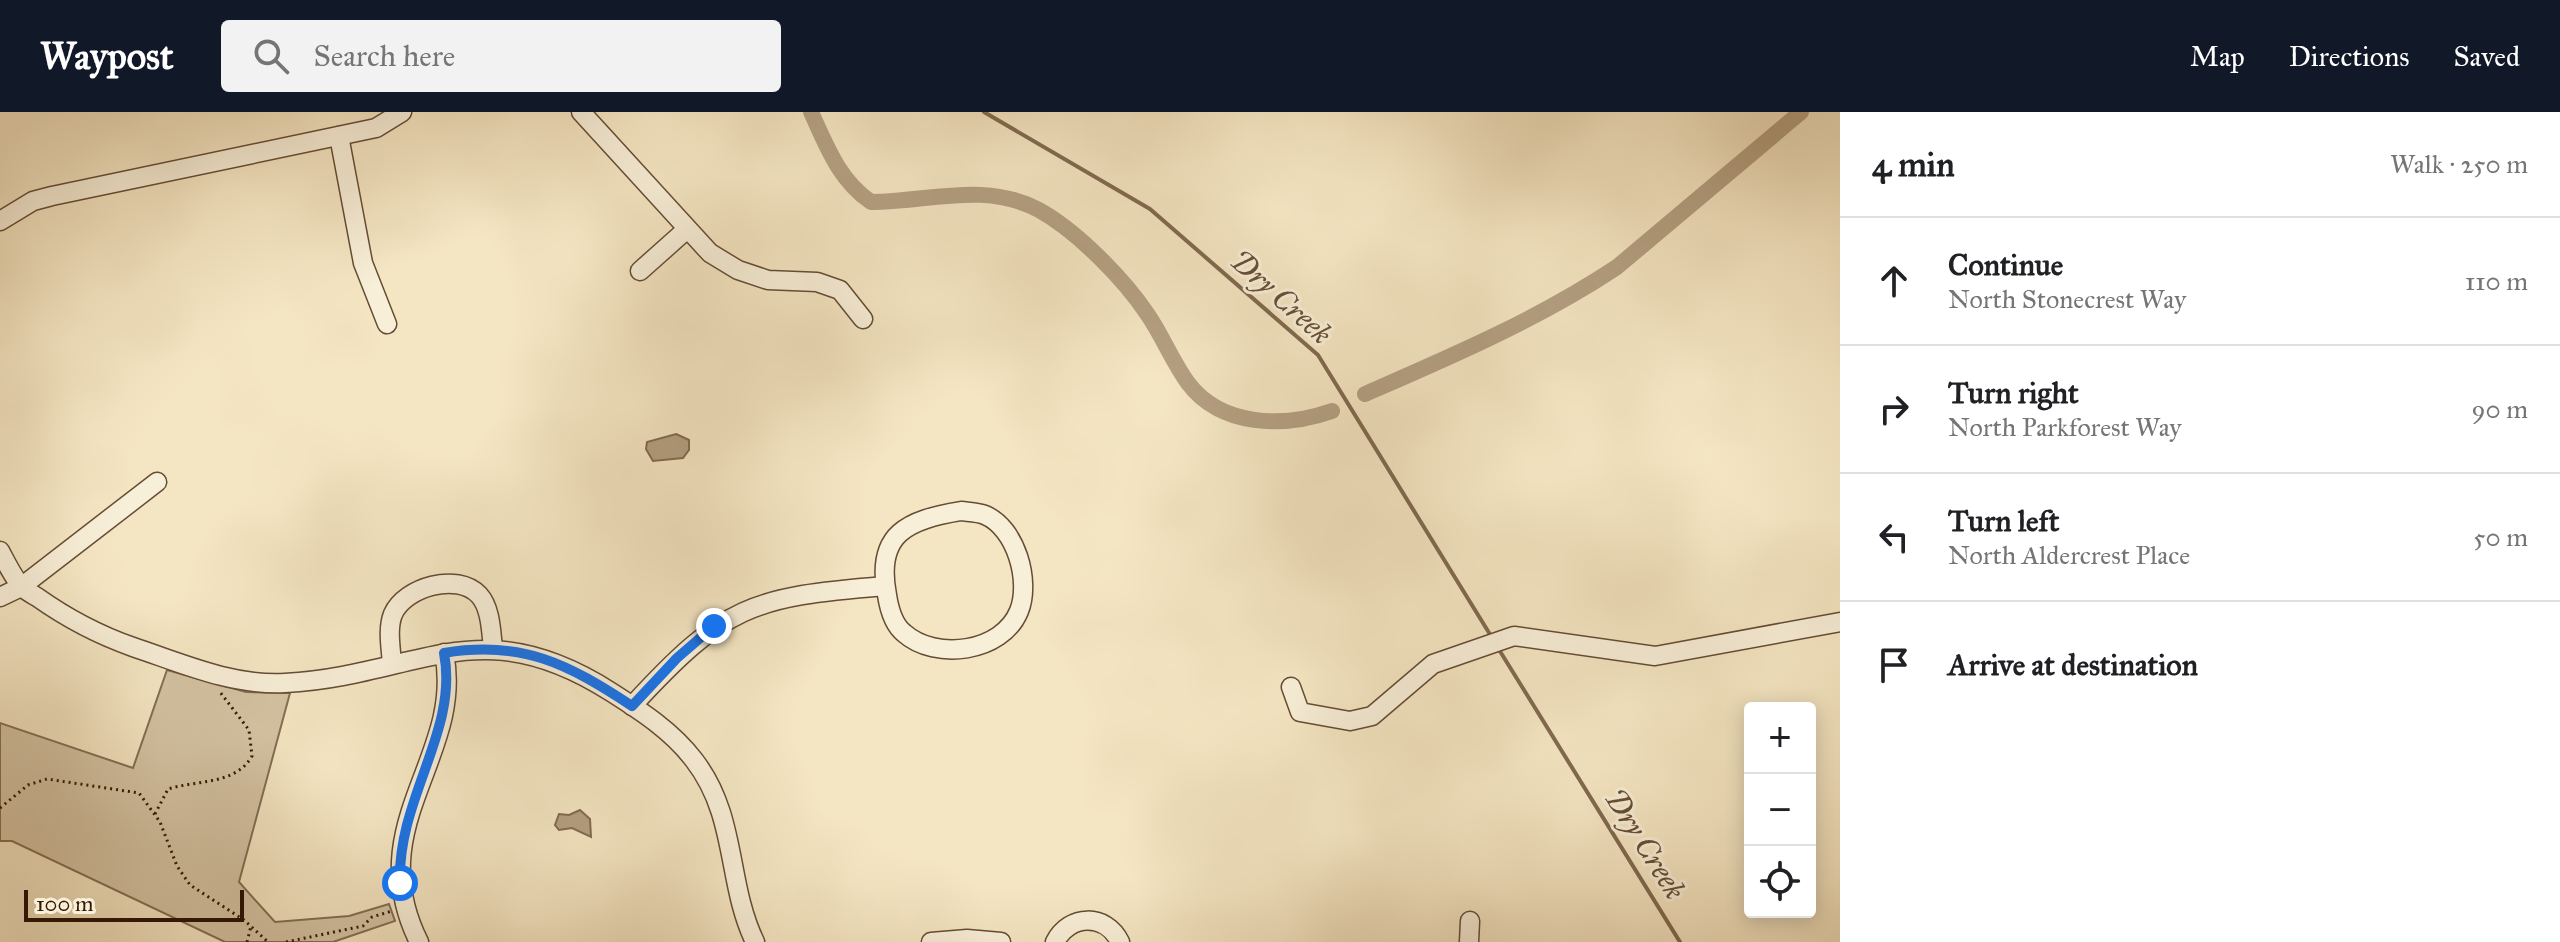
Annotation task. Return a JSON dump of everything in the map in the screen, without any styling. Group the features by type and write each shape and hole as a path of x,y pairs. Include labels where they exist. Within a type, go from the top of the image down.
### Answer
{"street":[{"path":"0,221 33,201 376,128 402,112"},
{"path":"581,112 710,253 738,270 768,280 817,282 840,290 863,319"},
{"path":"339,136 363,263 387,324"},
{"path":"640,271 686,230"},
{"path":"0,597 21,587 157,482"},
{"path":"961,511 986,515 1007,532 1017,555 1023,589 1019,612 1001,635 978,645 951,650 924,648 901,632 890,608 885,586 884,563 892,541 908,525 928,517 961,511"},
{"path":"0,551 21,587 95,634 218,675 283,684 444,653 493,648 560,663 632,706 675,738 709,782 727,827 742,905 755,942"},
{"path":"392,664 390,633 395,611 413,594 434,586 452,584 480,595 486,607 493,648"},
{"path":"632,706 689,645 739,612 801,593 885,586"},
{"path":"1291,687 1300,712 1350,721 1372,716 1433,664 1514,636 1655,656 1840,622"},
{"path":"419,942 405,907 400,883 401,840 448,701 444,653"},
{"path":"1055,942 1064,929 1086,920 1108,927 1120,942"},
{"path":"1469,942 1470,921"},
{"path":"931,942 967,939 1001,942"}],"path":[{"path":"155,814 168,789 226,776 241,769 252,756 249,730 219,692 218,675"},
{"path":"0,808 32,782 53,779 139,793 155,814 177,866 190,885 251,926 268,942"},
{"path":"286,942 363,926 372,917 405,907"},
{"path":"247,942 251,926"}],"shaded area":[{"path":"676,434 689,440 689,450 683,458 653,461 646,449 647,442"},
{"path":"167,670 246,692 290,693 239,882 275,922 349,916 389,904 395,921 333,942 225,942 12,841 0,841 0,723 133,768"},
{"path":"580,810 590,819 591,837 572,828 559,830 555,825 559,814 569,815"}],"waterway":[{"path":"811,112 842,173 871,202 977,195 1019,201 1054,219 1084,243 1126,286 1153,323 1188,383 1202,398 1218,408 1235,416 1274,421 1294,420 1332,411"},
{"name":"Dry Creek","path":"984,112 1150,209 1318,355 1491,636"},
{"path":"1365,394 1557,304 1617,267 1801,112"},
{"name":"Dry Creek","path":"1498,648 1680,942"}],"route":[{"path":"400,883 401,840 408,812 448,701 444,653 493,648 541,656 582,673 632,706 689,645 714,626"}]}
